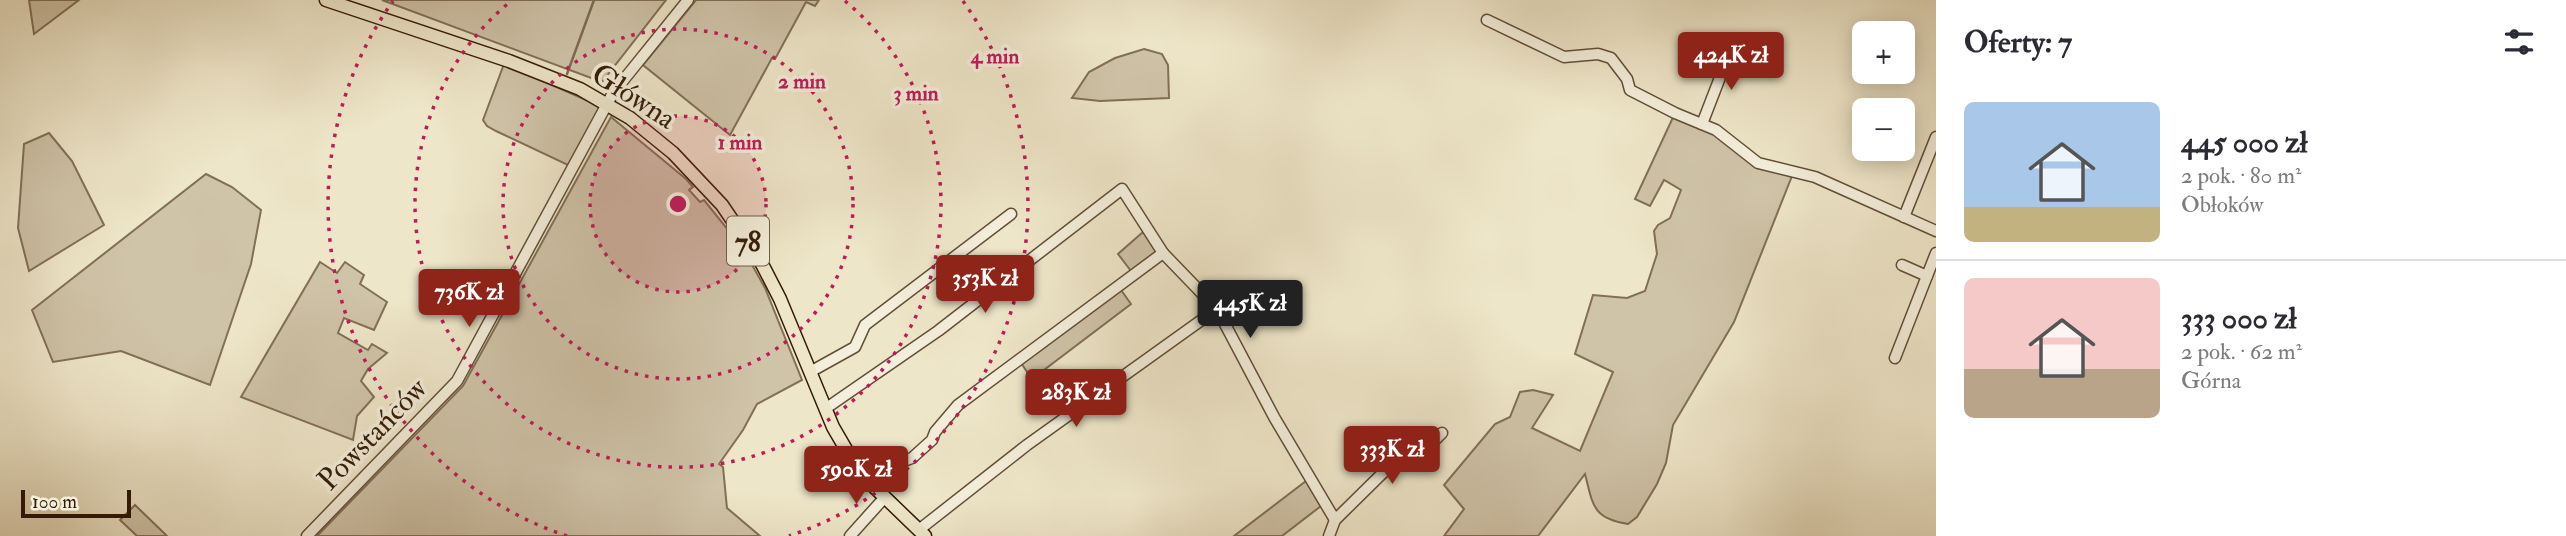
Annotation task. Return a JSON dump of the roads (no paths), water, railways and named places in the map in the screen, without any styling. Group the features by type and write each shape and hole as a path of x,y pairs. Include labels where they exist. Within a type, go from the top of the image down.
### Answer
{"main road":[{"name":"Główna","path":"326,0 509,61 580,89 630,118 673,153 703,182 734,220 768,275 840,441 868,481 923,533"}],"street":[{"name":"Powstańców","path":"307,536 457,381 613,93 688,0"},
{"path":"1487,20 1564,57 1598,54 1611,58 1627,79 1630,90 1716,130 1758,163 1815,177 1936,232"},
{"path":"1702,124 1731,49"},
{"path":"1905,217 1936,136"},
{"path":"825,409 938,331 1122,189 1163,253 1217,309 1274,417 1335,520"},
{"path":"810,372 855,347 865,325 1011,214"},
{"path":"868,481 891,466 912,458 932,440 935,432 958,405 1163,253"},
{"path":"1895,358 1936,253"},
{"path":"1902,265 1927,276"},
{"path":"923,533 1027,445 1217,309"},
{"path":"1329,536 1335,520 1397,459 1436,439 1441,433"},
{"path":"850,536 885,497"}],"waterway":[{"path":"567,74 594,0"}]}
